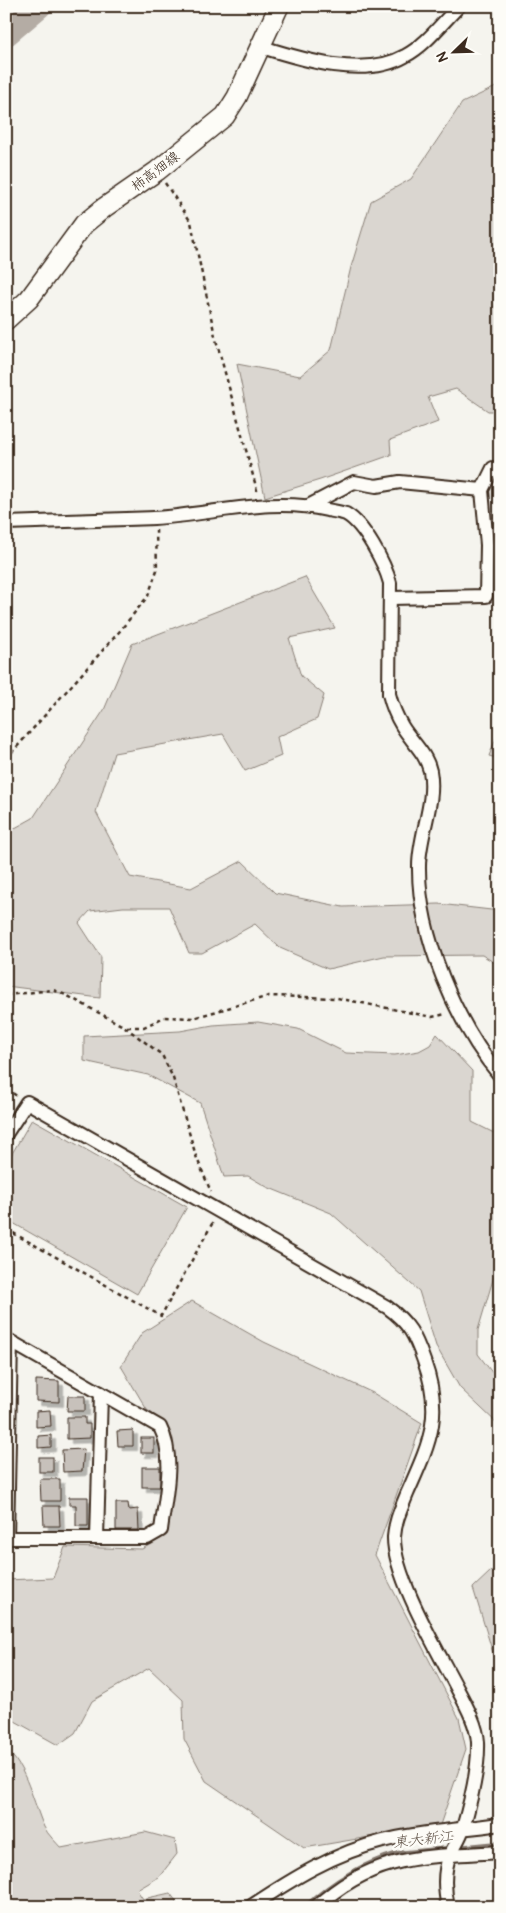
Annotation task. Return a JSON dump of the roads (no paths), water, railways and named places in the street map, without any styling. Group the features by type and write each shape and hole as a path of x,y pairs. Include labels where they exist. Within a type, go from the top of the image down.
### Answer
{"main road":[{"name":"柿高畑線","path":"6,320 29,299 84,224 157,171 225,116 238,97 279,6"}],"street":[{"path":"262,47 301,59 362,67 384,65 406,56 425,41 459,6"},
{"path":"391,598 486,596 487,545 482,490 493,468"},
{"path":"310,505 354,482 376,486 400,482 482,490"},
{"path":"6,523 156,518 227,511 261,505 310,505 346,514 358,527 386,568 391,598 389,694 393,710 424,755 430,771 430,790 419,864 426,928 458,1011 473,1040 500,1076"},
{"path":"6,1134 27,1102 386,1307 409,1325 416,1339 433,1389 434,1424 397,1516 394,1538 395,1552 406,1585 463,1699 478,1740 477,1757 463,1830 450,1856 444,1890 448,1907"},
{"path":"9,1341 101,1393 160,1427 166,1438 169,1470 161,1530 147,1538 7,1538 9,1341"},
{"path":"98,1538 101,1393"},
{"path":"250,1907 314,1866 360,1848 407,1836 500,1824"},
{"path":"316,1907 345,1883 381,1866 424,1856 500,1852"}],"waterway":[{"path":"6,34 39,6"},
{"name":"東大新江","path":"305,1907 337,1881 385,1857 399,1853 500,1843"}]}
